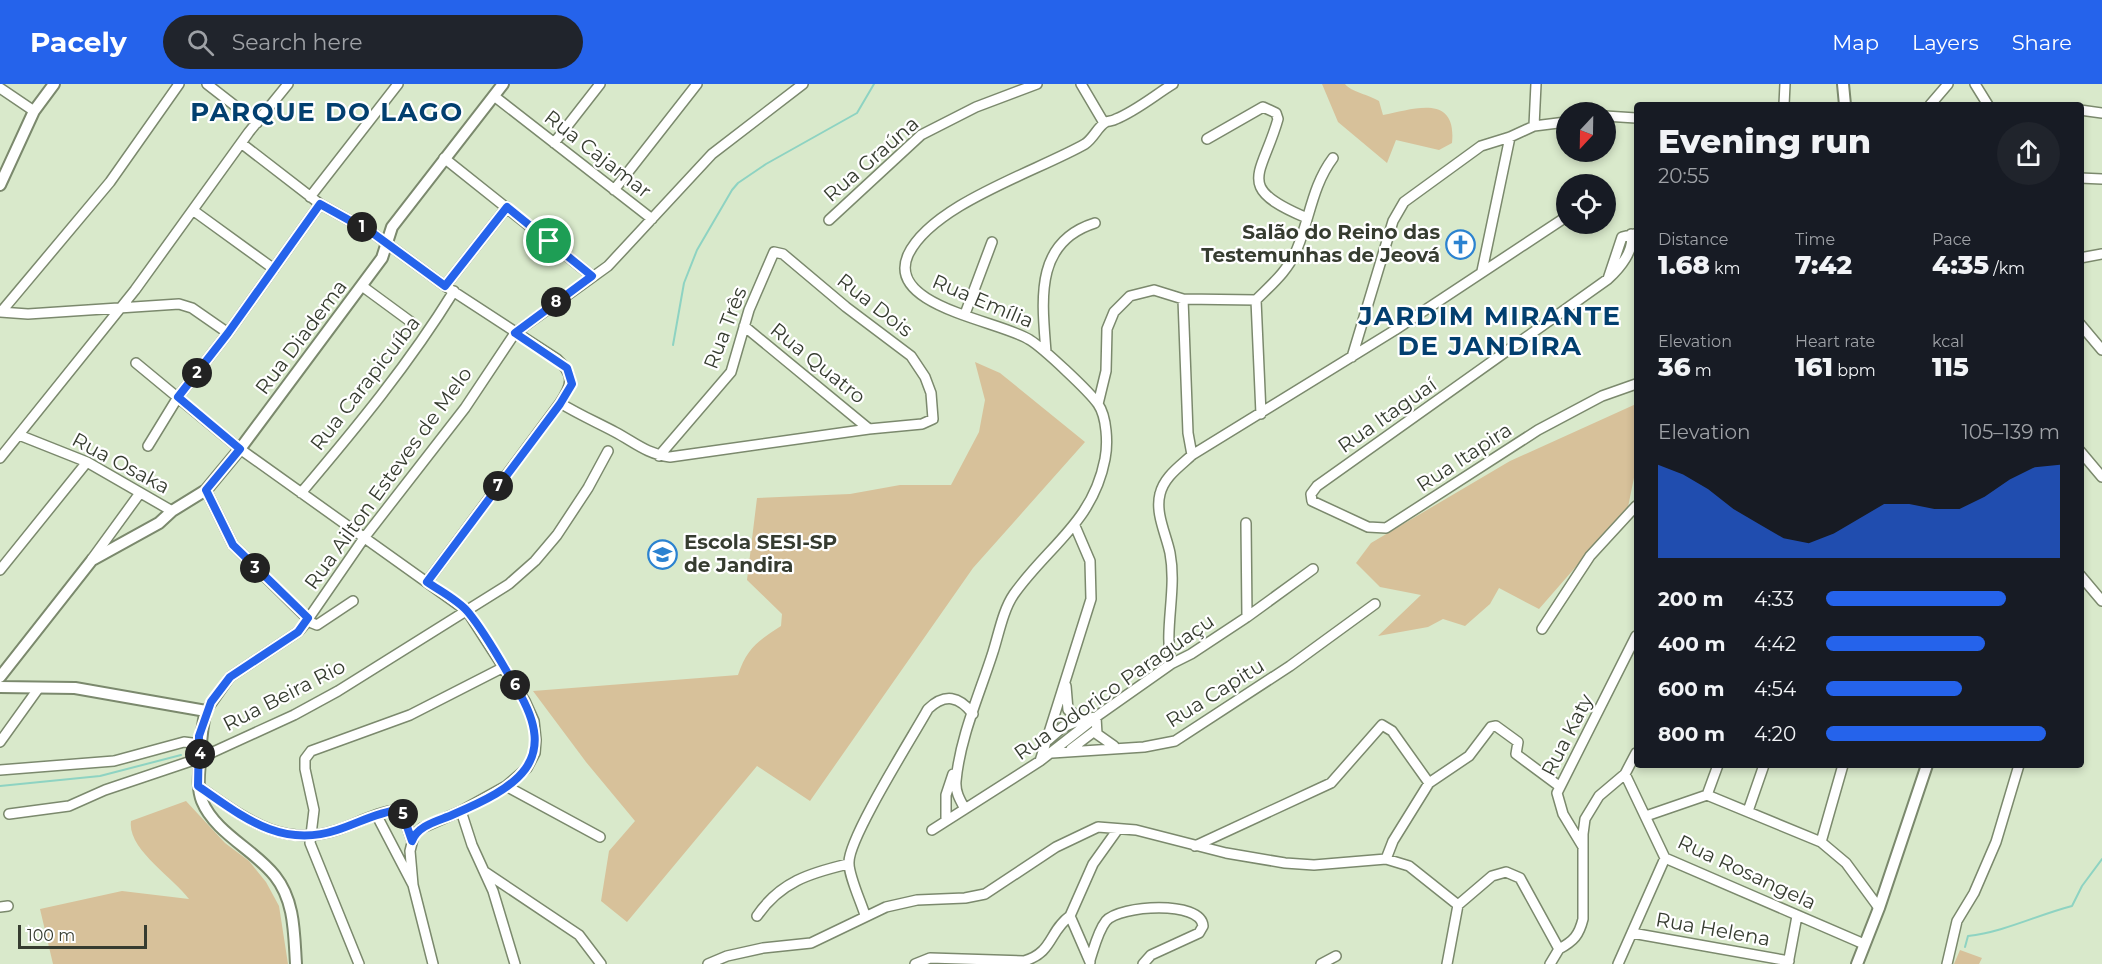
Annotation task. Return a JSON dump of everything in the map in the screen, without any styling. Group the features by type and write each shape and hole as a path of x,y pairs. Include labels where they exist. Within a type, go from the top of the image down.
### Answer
{"street":[{"path":"0,185 34,111 54,84"},
{"path":"0,312 110,182 179,84"},
{"path":"207,84 257,123"},
{"path":"0,458 194,211 241,143 288,84"},
{"path":"309,197 398,84"},
{"name":"Rua Diadema","path":"92,560 159,524 172,511 206,490 240,449 382,258 392,226 503,84"},
{"path":"555,142 600,84"},
{"path":"614,190 698,84"},
{"name":"Rua Ailton Esteves de Melo","path":"206,711 230,677 298,632 364,538 465,408 515,333 608,266 712,154 803,84"},
{"name":"Rua Graúna","path":"829,220 921,135 976,107 1037,84"},
{"path":"1080,84 1104,123"},
{"name":"Rua Emília","path":"1098,404 1030,339 927,299 909,282 906,264 922,235 950,214 988,190 1086,143 1104,123 1117,119 1173,84"},
{"path":"1534,126 1536,84"},
{"path":"1784,102 1785,84"},
{"path":"1843,84 1845,102"},
{"path":"1933,102 1948,84"},
{"path":"1975,84 1986,102"},
{"path":"0,88 34,111"},
{"name":"Rua Cajamar","path":"494,96 652,219"},
{"path":"1207,139 1263,107 1276,113 1278,119 1257,172 1258,183 1264,192 1277,203 1307,218"},
{"path":"2084,111 2102,113"},
{"path":"1616,117 1634,118"},
{"path":"1352,357 1398,210 1404,202 1480,146 1510,137 1534,126 1556,123"},
{"path":"1482,271 1510,137"},
{"path":"241,143 309,197 387,244 567,368 572,384 560,404 427,582"},
{"path":"444,158 592,276"},
{"path":"1261,414 1257,300 1289,265 1321,174 1333,158"},
{"path":"2084,178 2102,179"},
{"path":"148,446 178,397 228,333 320,204"},
{"path":"445,286 507,207"},
{"path":"194,211 274,269"},
{"path":"1046,352 1042,293 1048,267 1067,237 1079,228 1095,223"},
{"path":"1172,664 1167,645 1172,581 1170,554 1159,503 1160,494 1169,475 1192,455 1352,357 1556,223"},
{"name":"Rua Itaguaí","path":"1312,501 1311,494 1317,486 1608,279 1626,257 1634,234"},
{"path":"965,314 992,242"},
{"name":"Rua Dois","path":"768,262 774,252 783,254 911,357 925,377 934,415 930,421 922,424 869,429"},
{"path":"2084,257 2102,254"},
{"name":"Rua Três","path":"659,456 725,380 736,359 744,326 768,262"},
{"path":"362,286 411,322"},
{"path":"946,820 946,795 960,758 1001,625 1013,596 1075,526 1094,493 1105,457 1106,439 1098,404 1106,371 1107,329 1114,312 1130,296 1154,290 1183,299 1257,300"},
{"name":"Rua Carapicuíba","path":"301,493 370,412 423,341 454,291"},
{"path":"1183,299 1188,433 1192,455"},
{"path":"0,312 28,314 117,310 179,304 192,308 228,333"},
{"name":"Rua Quatro","path":"744,326 869,429"},
{"path":"2084,329 2102,350"},
{"path":"136,363 240,449 467,610 504,667 534,721 535,753 527,768 506,786 461,811 422,828 412,841"},
{"name":"Rua Itapira","path":"1312,501 1368,527 1386,528 1538,430 1602,396 1634,385"},
{"path":"560,404 616,432 643,450 659,456 685,456 869,429"},
{"name":"Rua Osaka","path":"19,435 87,462 172,511"},
{"path":"467,610 509,584 550,544 588,488 608,451"},
{"path":"2084,456 2102,477"},
{"path":"0,570 87,462"},
{"path":"206,490 233,545 317,625 353,601"},
{"path":"0,677 92,560 140,494"},
{"path":"1542,628 1590,556 1634,508"},
{"path":"1246,523 1247,617"},
{"path":"1040,761 1091,599 1090,561 1075,526"},
{"name":"Rua Odorico Paraguaçu","path":"932,830 1052,753 1096,717 1172,664 1247,617 1313,568"},
{"path":"2084,580 2102,601"},
{"name":"Rua Capitu","path":"1052,753 1160,745 1189,735 1375,604"},
{"name":"Rua Beira Rio","path":"0,770 105,762 184,742 200,744 205,752 210,753 294,715 467,610"},
{"name":"Rua Katy","path":"1584,849 1559,806 1559,786 1634,640"},
{"path":"1070,663 1066,703 1073,714 1083,719"},
{"path":"359,964 312,851 310,837 314,810 305,759 311,751 410,715 504,667"},
{"path":"0,687 75,688 206,711 200,744 198,786 203,802 212,817 275,877 285,893 291,912 296,964"},
{"path":"0,742 38,689"},
{"path":"865,915 848,864 851,852 874,805 928,709 946,697 960,701 973,714"},
{"path":"1046,742 1063,727 1083,719 1096,717 1096,730 1101,739 1116,748"},
{"path":"1195,846 1331,783 1382,725 1392,731 1429,783"},
{"path":"1386,858 1393,841 1429,783 1468,756 1491,727 1499,727 1518,742 1516,754 1559,786"},
{"path":"1069,750 1096,730"},
{"path":"1550,964 1559,949 1572,941 1580,930 1586,819 1592,806 1625,774 1634,757"},
{"path":"9,814 69,806 125,782 200,758"},
{"path":"960,758 956,793 965,809"},
{"path":"1707,795 1717,768"},
{"path":"1748,811 1763,768"},
{"path":"1821,842 1842,768"},
{"path":"1857,964 1879,908 1926,768"},
{"path":"1947,964 1957,921 1974,893 1996,842 2018,768"},
{"name":"Rua Rosangela","path":"1625,774 1665,858 1864,944"},
{"path":"198,786 267,830 310,837 396,810 401,811 412,841 413,885"},
{"path":"506,786 600,837"},
{"path":"1646,816 1707,795 1748,811 1821,842 1846,863 1879,908"},
{"path":"461,811 472,845 485,872 515,964"},
{"path":"378,816 413,885 433,964"},
{"path":"708,964 811,943 865,915 918,900 965,898 985,894 1076,836 1098,828 1136,830 1195,846 1253,858 1314,865 1386,858 1409,866 1458,905"},
{"path":"915,964 930,958 1024,961 1035,958 1047,947 1062,922 1070,916 1093,864 1118,829"},
{"path":"1618,964 1665,858"},
{"path":"757,916 770,897 781,889 799,879 848,864"},
{"path":"485,872 579,935 601,964"},
{"path":"1447,964 1458,905 1495,874 1506,872 1520,878 1559,949"},
{"path":"1091,962 1106,921 1116,915 1136,909 1156,908 1191,911 1201,918 1203,926 1199,933 1151,955 1143,964"},
{"path":"1070,916 1091,962"},
{"path":"1789,962 1797,916"},
{"name":"Rua Helena","path":"1632,933 1789,962"},
{"path":"1321,964 1336,956"}],"shaded area":[{"path":"1322,84 1345,84 1379,101 1383,115 1420,108 1441,111 1448,117 1452,127 1452,143 1439,150 1396,140 1387,163 1338,122"},
{"path":"975,362 1000,373 1085,442 973,568 810,801 757,766 627,922 601,901 609,851 635,821 586,762 533,691 738,675 745,658 754,646 781,626 782,614 747,580 757,498 850,494 900,485 951,485 979,432 985,400"},
{"path":"1634,405 1634,478 1628,507 1539,609 1499,588 1490,604 1465,626 1443,619 1428,627 1378,636 1421,595 1380,587 1356,563 1371,543 1510,461"},
{"path":"186,801 225,843 249,861 266,882 279,906 288,964 53,964 40,909 122,891 189,899 153,863 136,842 131,821"},
{"path":"1960,950 1982,958 1979,964 1954,964"}],"waterway":[{"path":"673,345 684,283 697,250 732,190 738,183 766,164 857,113 874,84"},
{"path":"0,786 100,776 181,755"},
{"path":"1965,947 1968,936 1995,931 2072,906 2082,886 2102,859"}],"place":[{"name":"Salão do Reino das Testemunhas de Jeová","path":"1461,244"},
{"name":"Escola SESI-SP de Jandira","path":"663,554"}],"district":[{"name":"PARQUE DO LAGO","path":"327,112"},
{"name":"JARDIM MIRANTE DE JANDIRA","path":"1490,331"}],"route":[{"path":"320,204 374,234 445,286 507,207 549,241 592,276 515,333 557,359 567,368 572,384 560,404 427,582 467,610 504,667 525,701 534,721 535,753 527,768 517,779 461,811 422,828 414,835 412,841 403,815 398,810 310,837 267,830 198,786 199,736 206,711 224,683 242,667 298,632 308,618 233,545 206,490 240,449 178,397 228,333 320,204"}]}
